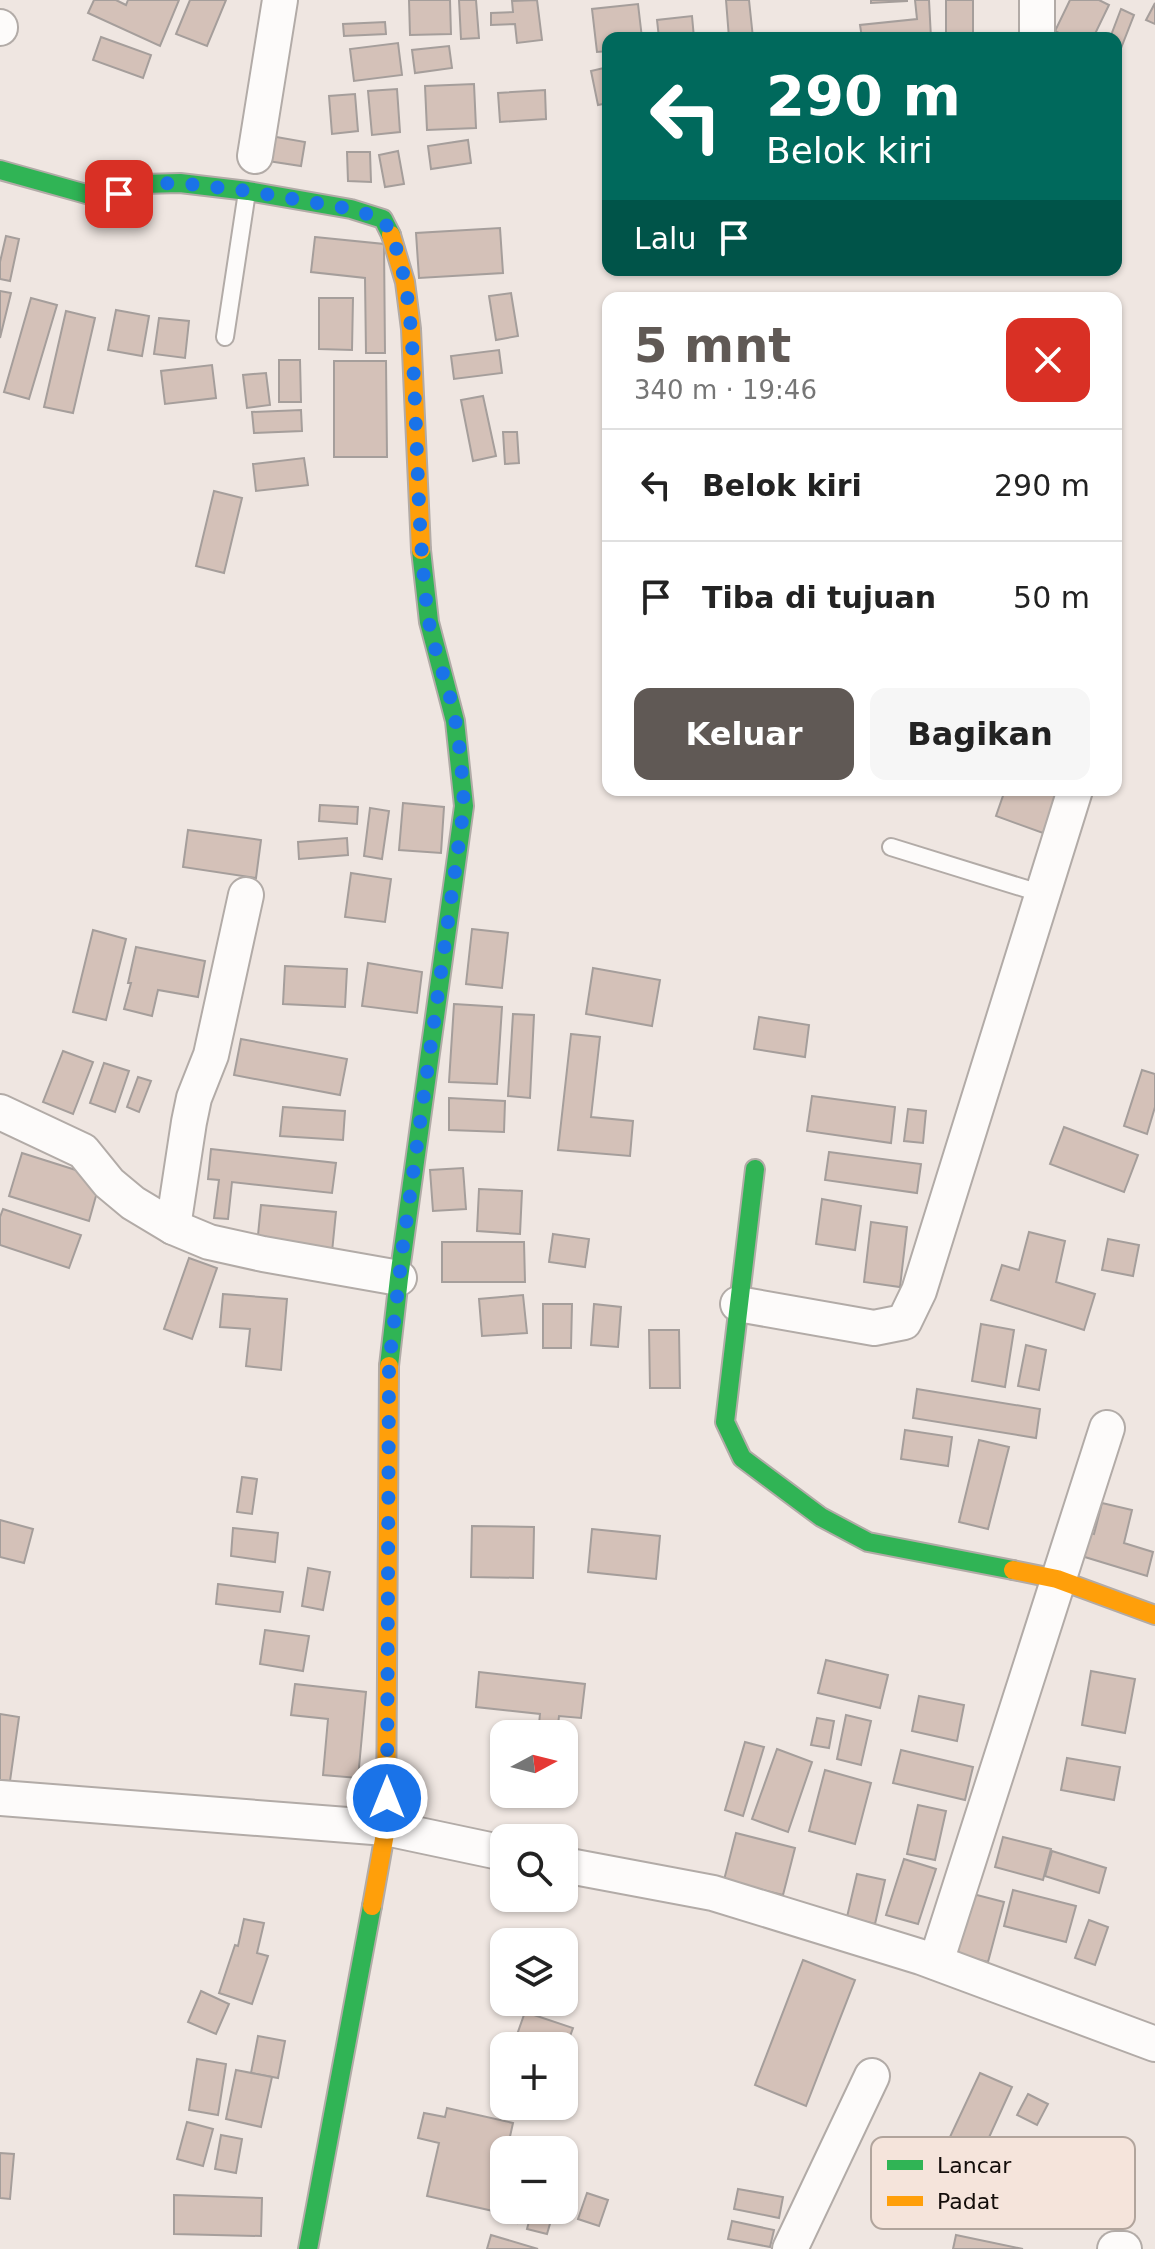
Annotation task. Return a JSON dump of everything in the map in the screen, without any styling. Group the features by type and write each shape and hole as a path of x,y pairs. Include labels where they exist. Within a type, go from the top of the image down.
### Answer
{"street":[{"path":"255,156 280,0"},
{"path":"1037,0 1037,32"},
{"path":"0,170 97,197 161,182 248,191 351,209 383,219 392,234 406,288 424,589 430,632 452,706 461,751 464,806 389,1365 386,1828 308,2249"},
{"path":"738,1304 874,1328 904,1322 919,1291 1073,796"},
{"path":"173,1227 194,1098 211,1055 246,895"},
{"path":"0,1112 83,1151 109,1183 133,1203 173,1227 209,1242 399,1278"},
{"path":"755,1169 725,1422 742,1458 821,1517 868,1542 1057,1579 1155,1615"},
{"path":"936,1962 1107,1428"},
{"path":"0,1798 386,1828 490,1850"},
{"path":"578,1868 713,1893 936,1962 1152,2035"},
{"path":"790,2249 872,2076"},
{"path":"1115,2249 1124,2249"}],"lane":[{"path":"225,337 248,191"},
{"path":"891,847 1043,894"}],"building":[{"path":"94,0 116,0 126,5 128,0 179,0 160,46 88,13"},
{"path":"190,0 226,0 207,46 176,34"},
{"path":"409,0 450,0 451,34 410,35"},
{"path":"459,0 476,0 479,38 461,39"},
{"path":"537,0 542,40 517,43 515,24 491,25 491,13 513,12 512,1"},
{"path":"726,0 749,0 752,32 729,32"},
{"path":"871,0 907,0 907,1 871,3"},
{"path":"915,0 929,0 931,32 861,32 860,25 917,19"},
{"path":"946,0 973,0 973,32 946,32"},
{"path":"1070,0 1099,0 1109,5 1096,32 1055,31"},
{"path":"1155,3 1155,24 1146,20"},
{"path":"638,4 641,32 602,32 602,52 597,52 592,9"},
{"path":"1121,9 1134,15 1122,46 1122,32 1112,32"},
{"path":"692,16 693,32 658,32 657,20"},
{"path":"385,22 386,34 344,36 343,24"},
{"path":"101,37 151,55 143,78 93,60"},
{"path":"398,43 402,75 354,81 350,49"},
{"path":"449,46 452,68 415,73 412,50"},
{"path":"602,68 602,104 598,105 591,71"},
{"path":"474,84 476,128 427,130 425,86"},
{"path":"397,89 400,132 372,135 368,91"},
{"path":"545,90 546,119 500,122 498,93"},
{"path":"355,94 358,131 332,134 329,96"},
{"path":"265,135 305,142 301,166 261,160"},
{"path":"468,140 471,163 431,169 428,146"},
{"path":"398,151 404,184 385,187 379,155"},
{"path":"347,152 370,152 371,182 348,181"},
{"path":"500,228 503,273 419,278 416,233"},
{"path":"6,236 19,239 10,281 0,279"},
{"path":"315,237 384,244 385,353 366,353 365,278 311,272"},
{"path":"0,291 11,293 0,338"},
{"path":"511,293 518,336 496,340 489,296"},
{"path":"31,298 57,305 29,399 4,392"},
{"path":"319,298 353,298 352,350 319,349"},
{"path":"116,310 149,316 142,356 108,350"},
{"path":"66,311 95,318 73,413 44,407"},
{"path":"159,318 189,321 185,358 154,354"},
{"path":"499,350 502,373 454,379 451,356"},
{"path":"279,360 300,360 301,402 279,402"},
{"path":"334,361 386,361 387,457 334,457"},
{"path":"212,365 216,398 165,404 161,371"},
{"path":"266,373 270,405 247,408 243,375"},
{"path":"483,396 496,456 473,461 461,400"},
{"path":"301,410 302,431 254,433 252,412"},
{"path":"503,432 517,432 519,463 505,464"},
{"path":"304,458 308,485 256,491 253,464"},
{"path":"214,491 242,498 224,573 196,566"},
{"path":"1003,796 1057,796 1043,833 996,816"},
{"path":"403,803 444,807 441,853 399,850"},
{"path":"320,805 358,807 357,824 319,821"},
{"path":"370,808 389,811 382,859 364,856"},
{"path":"188,830 261,840 256,878 183,867"},
{"path":"347,838 348,855 299,859 298,842"},
{"path":"351,873 391,879 385,922 345,917"},
{"path":"472,929 508,933 502,988 466,984"},
{"path":"93,930 126,939 106,1020 73,1012"},
{"path":"136,947 205,961 198,997 158,990 152,1016 124,1009"},
{"path":"368,963 422,972 417,1013 362,1006"},
{"path":"285,966 347,969 345,1007 283,1004"},
{"path":"593,968 660,980 652,1026 586,1014"},
{"path":"454,1004 502,1007 497,1084 449,1082"},
{"path":"513,1014 534,1015 530,1098 508,1096"},
{"path":"759,1017 809,1025 805,1057 754,1049"},
{"path":"571,1034 600,1037 591,1117 633,1121 630,1156 558,1150"},
{"path":"241,1039 347,1059 340,1095 234,1075"},
{"path":"63,1051 93,1062 73,1114 43,1102"},
{"path":"104,1063 129,1071 115,1112 90,1103"},
{"path":"1142,1070 1155,1074 1155,1107 1147,1134 1124,1126"},
{"path":"138,1077 151,1081 139,1112 127,1107"},
{"path":"812,1096 895,1107 891,1143 807,1131"},
{"path":"449,1098 505,1101 504,1132 449,1130"},
{"path":"283,1107 345,1111 343,1140 280,1136"},
{"path":"908,1109 926,1111 923,1143 904,1141"},
{"path":"1064,1127 1138,1155 1124,1192 1050,1164"},
{"path":"211,1149 336,1163 332,1193 232,1182 228,1219 214,1218 219,1180 208,1179"},
{"path":"829,1152 921,1164 917,1193 825,1180"},
{"path":"22,1153 101,1178 89,1221 9,1196"},
{"path":"463,1168 466,1209 433,1211 430,1170"},
{"path":"479,1189 522,1191 520,1234 477,1231"},
{"path":"822,1199 861,1206 855,1250 816,1244"},
{"path":"261,1205 336,1212 332,1252 257,1245"},
{"path":"3,1209 81,1235 69,1268 0,1245"},
{"path":"871,1222 907,1227 900,1287 864,1282"},
{"path":"1029,1232 1065,1241 1056,1282 1095,1294 1084,1330 991,1300 1002,1265 1019,1270"},
{"path":"553,1234 589,1239 585,1267 549,1262"},
{"path":"1108,1239 1139,1245 1133,1276 1102,1270"},
{"path":"442,1242 524,1242 525,1282 442,1282"},
{"path":"189,1258 217,1268 192,1339 164,1329"},
{"path":"223,1294 287,1299 281,1370 246,1366 250,1329 220,1327"},
{"path":"523,1295 527,1333 482,1336 479,1299"},
{"path":"543,1304 572,1304 571,1348 543,1348"},
{"path":"594,1304 621,1307 618,1347 591,1345"},
{"path":"981,1324 1014,1330 1005,1387 972,1381"},
{"path":"649,1330 679,1330 680,1388 650,1388"},
{"path":"1026,1345 1046,1350 1039,1390 1018,1386"},
{"path":"917,1389 1040,1409 1036,1438 913,1418"},
{"path":"905,1430 952,1437 948,1466 901,1459"},
{"path":"979,1440 1009,1447 988,1529 959,1522"},
{"path":"242,1477 257,1479 252,1514 237,1512"},
{"path":"1102,1503 1132,1510 1124,1543 1153,1552 1147,1576 1075,1554 1082,1531 1094,1534"},
{"path":"0,1520 33,1529 24,1563 0,1557"},
{"path":"472,1526 534,1527 533,1578 471,1577"},
{"path":"233,1528 278,1533 275,1562 231,1556"},
{"path":"592,1529 660,1536 656,1579 588,1572"},
{"path":"308,1568 330,1572 323,1610 302,1606"},
{"path":"218,1584 283,1592 280,1612 216,1604"},
{"path":"265,1630 309,1636 303,1671 260,1664"},
{"path":"826,1660 888,1675 880,1708 818,1693"},
{"path":"1091,1671 1135,1679 1125,1733 1082,1725"},
{"path":"479,1672 585,1684 581,1718 559,1716 559,1720 539,1720 540,1714 476,1707"},
{"path":"295,1684 366,1692 358,1778 323,1775 328,1719 291,1715"},
{"path":"919,1696 964,1705 957,1741 912,1731"},
{"path":"0,1714 19,1717 10,1781 0,1780"},
{"path":"846,1715 871,1721 861,1765 837,1759"},
{"path":"817,1718 834,1721 829,1748 811,1745"},
{"path":"745,1742 764,1747 743,1816 725,1810"},
{"path":"777,1749 812,1762 788,1832 752,1819"},
{"path":"901,1750 973,1767 965,1800 893,1783"},
{"path":"1067,1758 1120,1767 1114,1800 1061,1790"},
{"path":"825,1770 871,1783 855,1844 809,1831"},
{"path":"918,1805 946,1811 935,1860 907,1854"},
{"path":"736,1833 795,1848 783,1895 724,1880"},
{"path":"1003,1837 1051,1849 1043,1880 995,1867"},
{"path":"1052,1851 1106,1868 1099,1893 1045,1876"},
{"path":"904,1859 936,1869 918,1924 886,1915"},
{"path":"857,1874 885,1880 875,1924 847,1917"},
{"path":"1013,1890 1076,1906 1066,1942 1004,1926"},
{"path":"973,1894 1004,1902 988,1962 957,1954"},
{"path":"244,1919 264,1923 257,1953 268,1956 252,2004 219,1993 235,1945 238,1946"},
{"path":"1089,1920 1108,1927 1095,1965 1075,1958"},
{"path":"803,1960 855,1980 806,2106 755,2085"},
{"path":"201,1991 229,2004 216,2034 188,2022"},
{"path":"524,2016 537,2016 573,2028 572,2032 518,2032"},
{"path":"258,2036 285,2041 278,2078 251,2073"},
{"path":"197,2059 226,2064 218,2115 189,2110"},
{"path":"236,2070 272,2077 261,2127 226,2119"},
{"path":"980,2073 1012,2087 989,2137 950,2137"},
{"path":"1028,2094 1048,2104 1037,2125 1017,2115"},
{"path":"447,2108 513,2123 510,2136 490,2136 490,2210 427,2196 439,2143 418,2138 424,2113 445,2117"},
{"path":"187,2122 213,2129 203,2166 177,2159"},
{"path":"221,2135 242,2139 236,2173 215,2169"},
{"path":"0,2153 14,2154 10,2199 0,2198"},
{"path":"738,2189 783,2197 779,2218 734,2209"},
{"path":"587,2193 608,2200 599,2226 578,2219"},
{"path":"174,2195 262,2198 261,2236 174,2234"},
{"path":"732,2221 774,2230 770,2247 728,2239"},
{"path":"528,2224 550,2224 547,2234 527,2229"},
{"path":"491,2235 538,2249 487,2249"},
{"path":"956,2235 1023,2249 953,2249"}],"traffic: fast":[{"path":"0,170 97,197 119,194 142,184 180,183 248,191 351,209 383,219 391,235"},
{"path":"389,1366 464,806 455,721 429,622 421,550"},
{"path":"755,1169 725,1422 742,1458 821,1517 868,1542 1013,1570"},
{"path":"308,2249 372,1906"}],"traffic: slow":[{"path":"391,235 405,282 411,329 421,550"},
{"path":"372,1906 386,1828 389,1366"},
{"path":"1013,1570 1057,1579 1155,1615"}],"route":[{"path":"119,194 142,184 180,183 351,209 383,219 392,234 406,288 424,589 430,632 452,706 461,751 464,806 389,1365 387,1798"}]}
